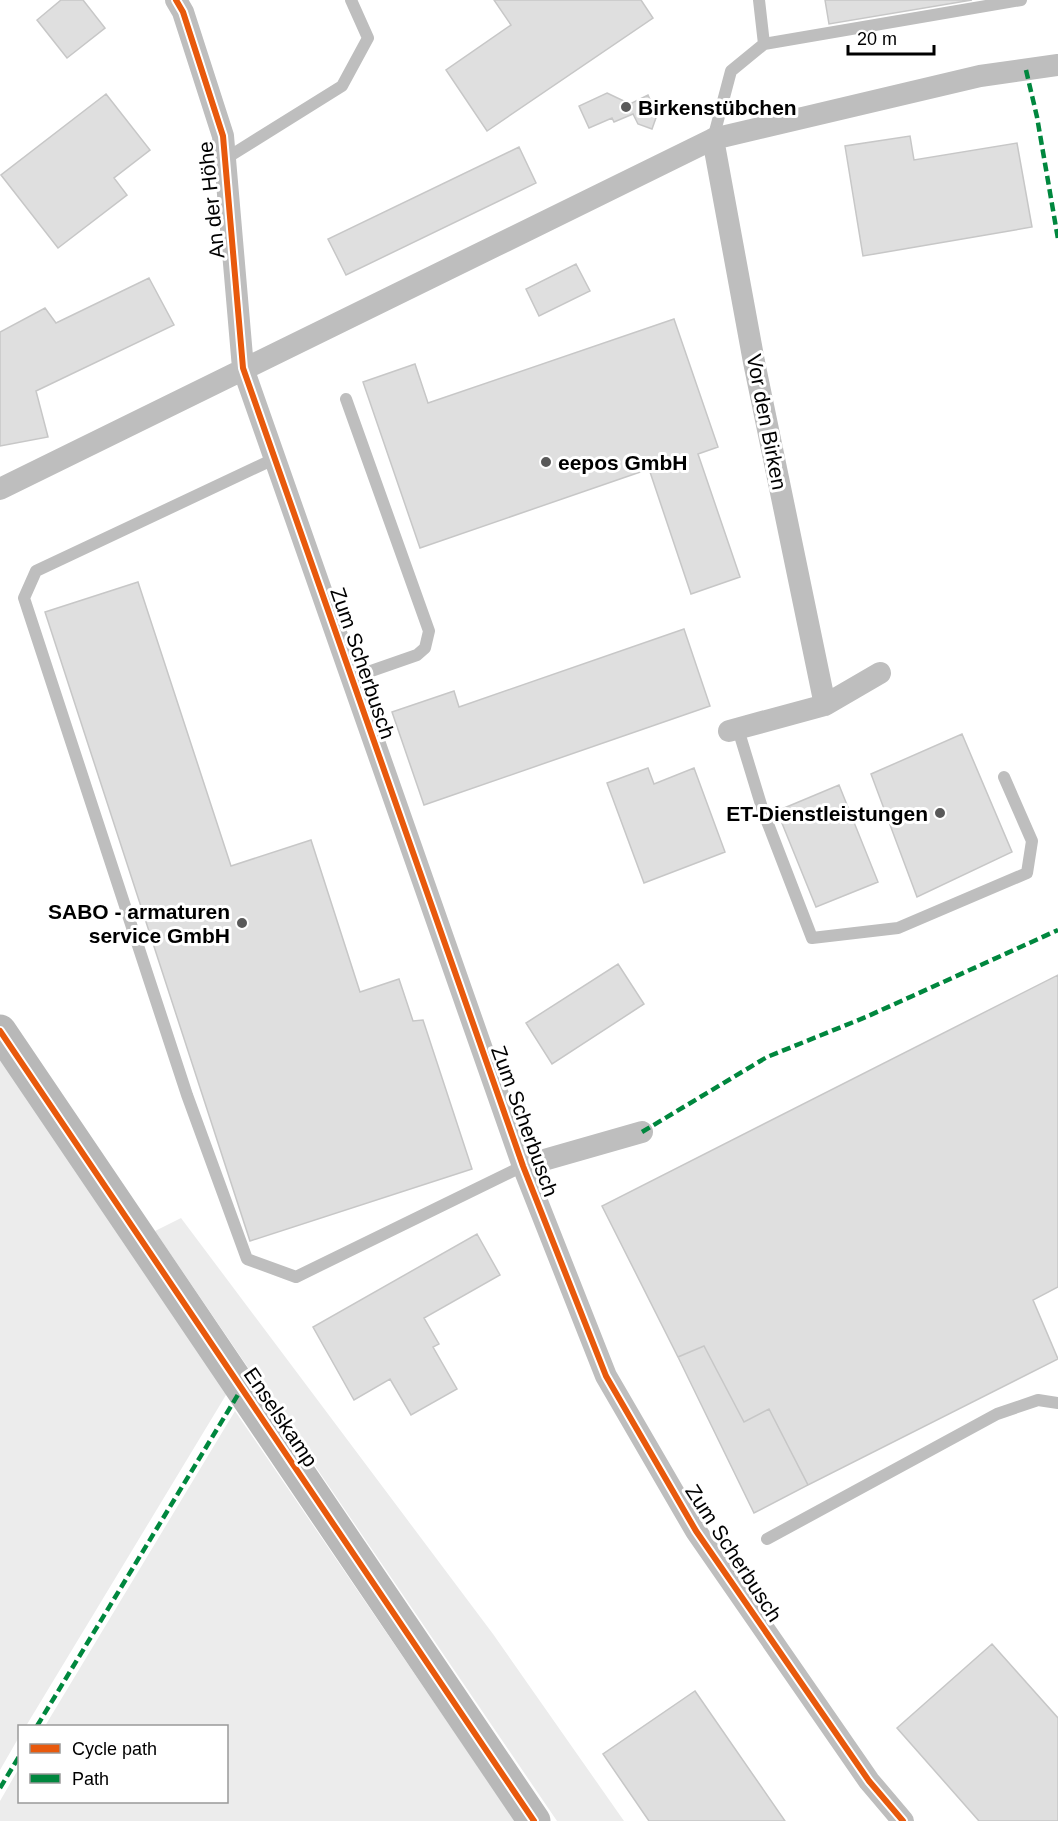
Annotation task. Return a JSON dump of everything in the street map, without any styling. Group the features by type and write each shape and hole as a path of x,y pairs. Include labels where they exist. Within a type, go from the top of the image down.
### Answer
{"main road":[{"name":"Enselskamp","path":"0,1031 534,1821"}],"street":[{"name":"An der Höhe","path":"176,0 183,12 223,136 243,368"},
{"path":"0,489 713,139 980,76 1058,65"},
{"name":"Vor den Birken","path":"713,139 754,362 825,705"},
{"name":"Zum Scherbusch","path":"243,368 523,1166 606,1376 696,1531 868,1781 903,1821"},
{"path":"734,730 825,705 880,673"},
{"name":"Zum Scherbusch","path":"523,1166 642,1132"}],"lane":[{"path":"225,159 342,86 368,38 351,0"},
{"path":"759,0 764,44"},
{"path":"713,139 731,71 764,44 1021,0"},
{"path":"346,399 429,632 425,648 417,655 351,678"},
{"path":"274,459 36,571 24,598 187,1095 247,1259 296,1277 523,1166"},
{"path":"734,730 812,938 898,928 1027,873 1032,841 1004,777"},
{"path":"767,1539 997,1414 1038,1400 1058,1403"}],"shaded area":[{"path":"0,1053 229,1390 27,1725 18,1725 18,1739 0,1770"},
{"path":"181,1218 493,1634 624,1821 557,1821 155,1231"},
{"path":"235,1411 515,1821 0,1821 0,1801 18,1770 18,1803 228,1803 228,1725 46,1725"}],"building":[{"path":"61,0 83,0 105,28 67,58 37,20"},
{"path":"494,0 641,0 653,18 487,131 446,70 511,25"},
{"path":"825,0 972,0 829,24"},
{"path":"607,93 630,104 648,95 657,115 652,129 638,124 633,114 614,122 612,118 589,128 579,106"},
{"path":"106,94 150,150 114,178 127,195 58,248 1,175"},
{"path":"910,136 914,160 1017,143 1032,227 863,256 845,146"},
{"path":"519,147 536,183 346,275 328,239"},
{"path":"576,264 590,291 539,316 526,289"},
{"path":"149,278 174,325 36,391 48,437 0,446 0,332 45,308 56,323"},
{"name":"eepos GmbH","path":"674,319 718,447 698,454 740,577 691,594 649,469 420,548 363,382 415,364 428,403"},
{"name":"SABO - armaturen service GmbH","path":"138,582 231,866 311,840 360,992 399,979 413,1021 423,1020 472,1169 250,1241 45,612"},
{"path":"684,629 710,706 424,805 392,712 454,691 459,707"},
{"name":"ET-Dienstleistungen","path":"962,734 1012,852 917,897 871,774"},
{"path":"648,768 654,784 694,768 725,852 644,883 607,783"},
{"path":"839,785 878,882 816,907 777,811"},
{"path":"618,964 644,1004 552,1064 526,1023"},
{"path":"1058,975 1058,1287 1033,1300 1058,1359 808,1485 769,1409 744,1422 704,1346 678,1357 602,1206"},
{"path":"477,1234 500,1275 424,1318 439,1344 433,1347 457,1389 411,1415 390,1379 354,1400 313,1327"},
{"path":"704,1346 744,1422 769,1409 808,1485 754,1513 678,1357"},
{"path":"992,1644 1058,1718 1058,1821 979,1821 897,1728"},
{"path":"695,1691 785,1821 649,1821 603,1754"}],"marked path":[{"path":"1026,70 1037,117 1058,239"},
{"path":"642,1132 767,1057 866,1017 1058,930"},
{"path":"38,1725 242,1388"},
{"path":"0,1788 18,1758"}],"cycle path":[{"path":"176,0 183,12 223,136 243,368 523,1166 606,1376 696,1531 869,1781 903,1821"},
{"path":"0,1031 534,1821"}],"place":[{"name":"Birkenstübchen","path":"626,107"},
{"name":"eepos GmbH","path":"546,462"},
{"name":"ET-Dienstleistungen","path":"940,813"},
{"name":"SABO - armaturen service GmbH","path":"242,923"}]}
